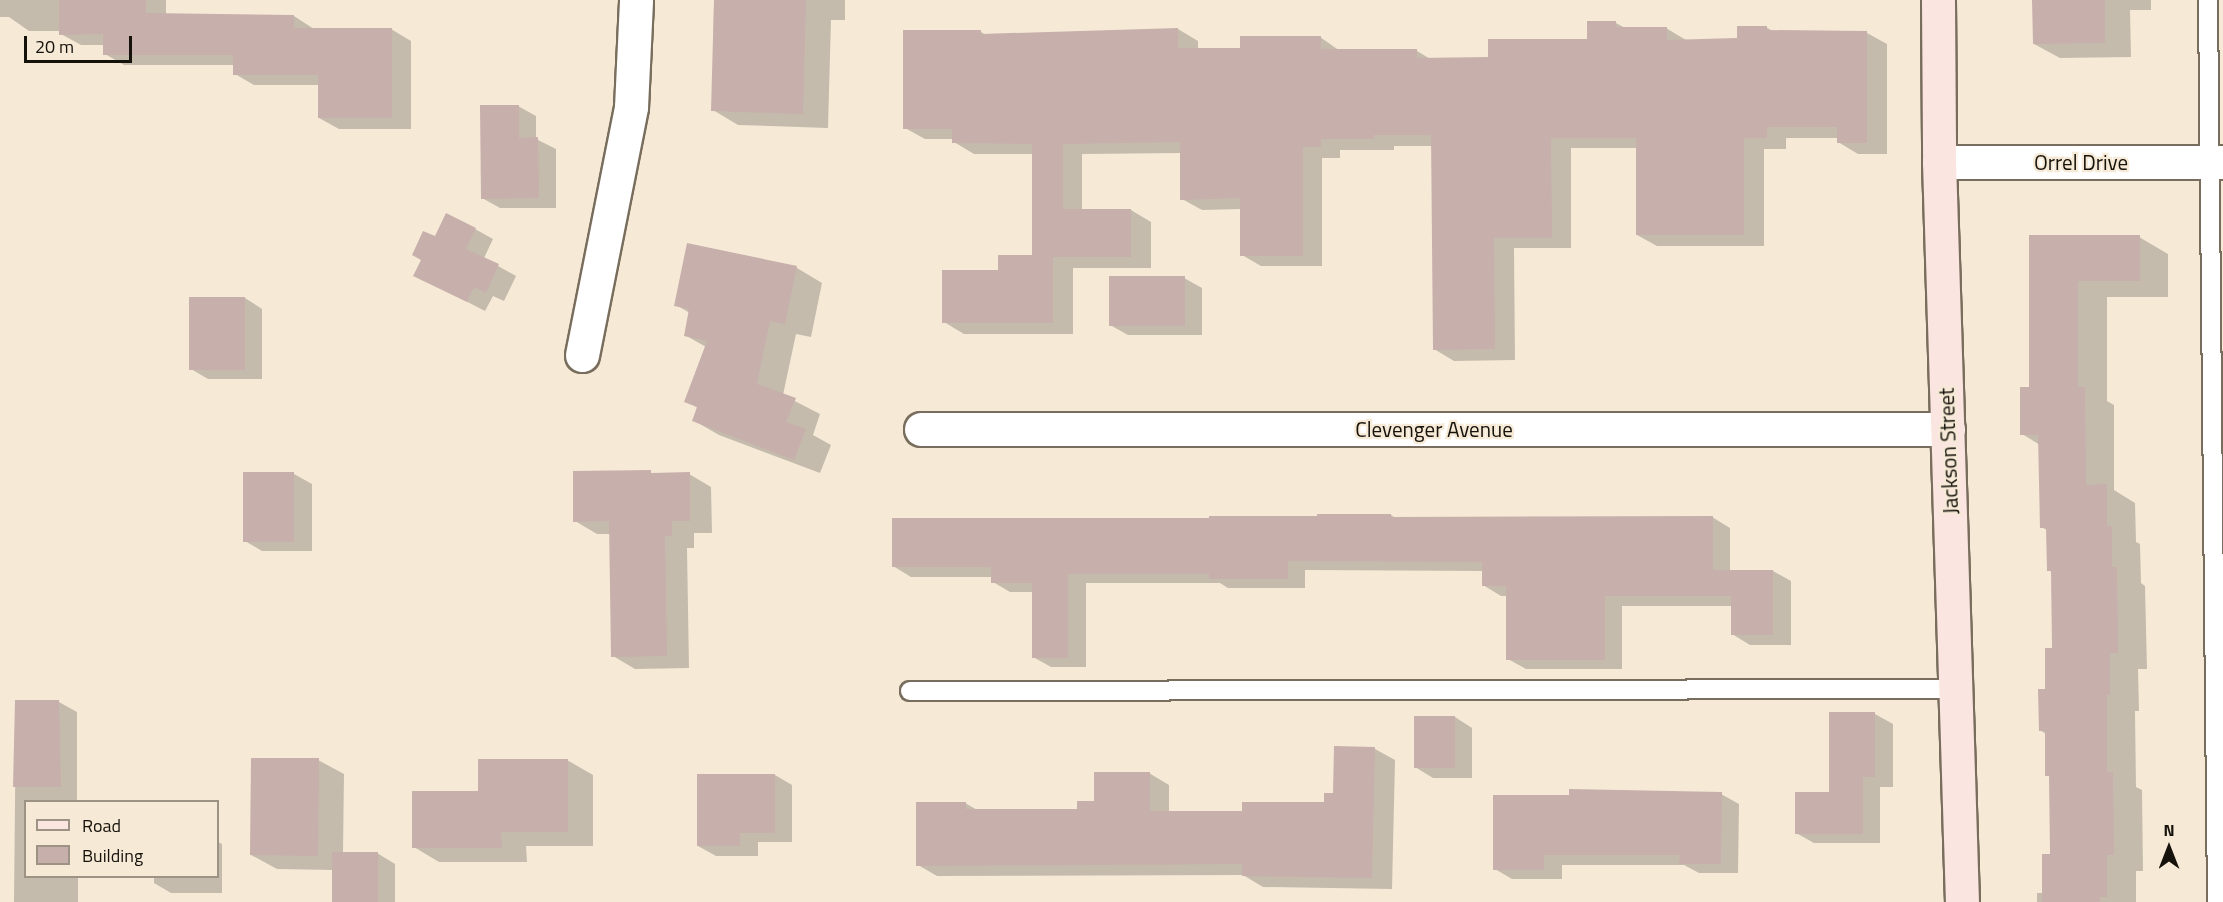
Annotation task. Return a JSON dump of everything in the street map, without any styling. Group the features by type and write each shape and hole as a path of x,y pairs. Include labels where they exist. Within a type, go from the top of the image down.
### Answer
{"street":[{"path":"582,355 631,107 636,0"},
{"name":"Jackson Street","path":"1938,0 1939,162 1962,902"},
{"name":"Orrel Drive","path":"1939,162 2217,162"},
{"name":"Clevenger Avenue","path":"921,429 1947,429"}],"lane":[{"path":"2208,0 2217,162 2217,902"},
{"path":"910,691 1955,689"}],"building":[{"path":"59,0 146,0 146,13 294,15 294,28 392,28 392,118 318,118 318,75 233,75 233,55 103,55 103,34 59,35"},
{"path":"714,0 806,0 803,114 711,111"},
{"path":"2032,0 2105,0 2105,43 2033,44"},
{"path":"1587,21 1616,21 1616,27 1667,27 1667,40 1737,38 1737,26 1767,26 1767,30 1867,31 1867,143 1837,143 1837,127 1767,127 1767,138 1744,138 1744,235 1636,235 1636,138 1551,138 1552,238 1494,238 1495,349 1433,350 1431,135 1374,135 1374,139 1321,139 1321,147 1303,147 1303,256 1240,256 1240,198 1180,200 1180,142 1063,144 1063,209 1131,209 1131,257 1053,257 1053,323 942,323 942,270 998,270 998,255 1032,255 1032,144 952,143 952,129 903,129 903,30 981,30 981,34 1178,28 1178,48 1240,48 1240,36 1321,36 1321,49 1417,49 1417,58 1488,57 1488,39 1587,39"},
{"path":"480,105 519,105 519,138 538,137 539,198 481,199"},
{"path":"446,213 476,228 466,249 499,264 486,293 474,287 467,302 413,276 421,260 412,255 423,231 435,236"},
{"path":"2029,235 2140,235 2140,281 2078,281 2078,387 2085,387 2086,485 2107,484 2107,526 2112,526 2112,567 2117,567 2118,653 2110,653 2110,695 2107,695 2107,772 2113,772 2114,855 2107,855 2107,897 2100,897 2100,902 2042,902 2042,854 2050,854 2049,776 2045,776 2045,731 2039,731 2038,689 2045,689 2045,648 2052,648 2051,571 2047,571 2046,528 2040,528 2038,435 2020,435 2020,387 2029,387"},
{"path":"687,243 797,266 785,324 770,321 757,384 796,398 786,422 806,429 794,460 692,421 697,407 684,402 707,341 684,336 689,309 674,306"},
{"path":"1109,276 1185,276 1185,326 1109,326"},
{"path":"189,297 245,297 245,370 189,370"},
{"path":"651,470 651,473 690,472 690,521 672,521 672,536 665,536 667,656 611,657 609,521 573,522 573,471"},
{"path":"243,472 294,472 294,542 243,542"},
{"path":"1317,514 1391,514 1391,517 1713,516 1713,570 1773,570 1773,635 1731,635 1731,596 1605,596 1605,660 1506,660 1506,586 1482,586 1482,562 1288,561 1288,579 1209,579 1209,574 1068,574 1068,658 1032,658 1032,583 991,583 991,567 892,567 892,518 1209,518 1209,516 1317,516"},
{"path":"15,700 59,700 61,787 13,787"},
{"path":"1829,712 1875,712 1875,777 1863,777 1863,834 1795,834 1795,792 1829,792"},
{"path":"1414,716 1455,716 1455,768 1414,768"},
{"path":"1334,746 1375,747 1372,878 1242,876 1242,864 916,866 916,802 966,802 966,809 1077,809 1077,801 1094,801 1094,772 1150,772 1150,811 1242,811 1242,802 1324,802 1324,793 1333,793"},
{"path":"251,758 319,758 318,856 250,855"},
{"path":"478,759 568,759 568,832 501,832 502,848 412,848 412,791 478,791"},
{"path":"697,774 775,774 775,833 740,833 740,846 697,846"},
{"path":"1569,789 1722,792 1721,864 1679,864 1680,855 1544,855 1544,870 1493,870 1493,795 1569,795"},
{"path":"332,852 378,852 378,902 332,902"}]}
